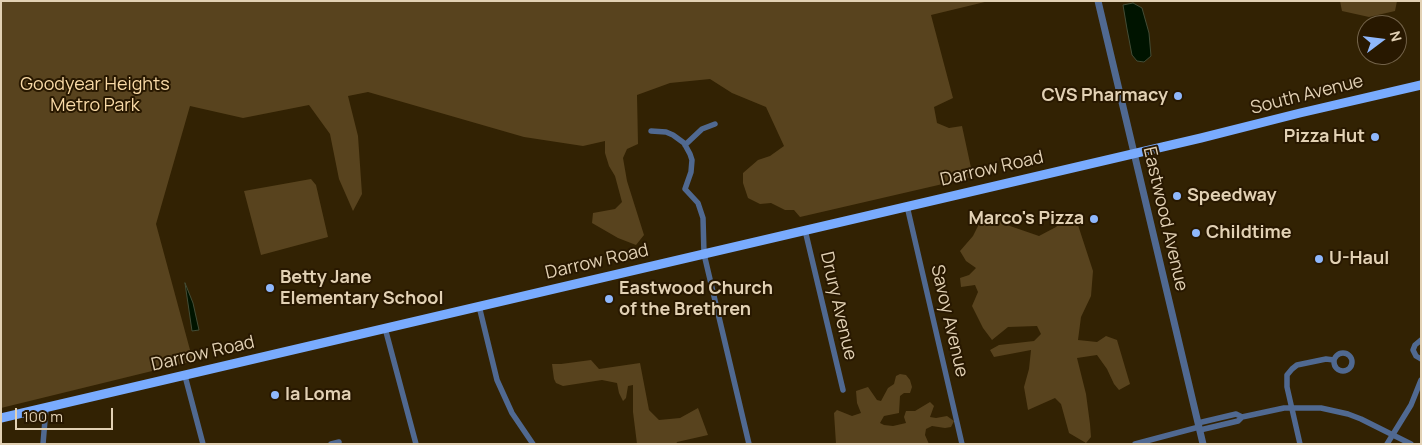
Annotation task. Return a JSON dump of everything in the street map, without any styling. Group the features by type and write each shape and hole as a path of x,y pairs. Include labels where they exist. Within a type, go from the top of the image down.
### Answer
{"main road":[{"name":"South Avenue","path":"1201,138 1421,85"},
{"name":"Darrow Road","path":"1,418 1201,138"}],"street":[{"name":"Eastwood Avenue","path":"1098,1 1203,444"},
{"path":"685,145 702,129 715,124"},
{"path":"651,132 666,132 674,135 685,145 690,154 692,165 685,189 695,199 700,208 704,223 704,254 749,444"},
{"name":"Savoy Avenue","path":"907,206 962,444"},
{"name":"Drury Avenue","path":"805,230 842,390"},
{"path":"479,306 497,380 512,413 533,444"},
{"path":"385,328 416,444"},
{"path":"1421,340 1415,344 1413,350 1416,356 1421,359"},
{"path":"1300,444 1286,383 1289,372 1298,365 1326,359 1334,360"},
{"path":"185,376 203,444"},
{"path":"1387,444 1414,400 1421,380"},
{"path":"43,444 46,408"},
{"path":"1135,444 1199,427 1236,414 1242,417 1292,408 1321,408 1342,412 1361,419 1411,444"},
{"path":"331,444 339,442"}],"green space":[{"name":"Goodyear Heights Metro Park","path":"1,1 989,1 931,15 953,98 934,107 937,123 949,128 962,126 973,177 800,217 794,210 785,210 771,203 760,204 748,198 743,183 743,173 758,160 770,156 784,146 766,107 732,93 710,79 670,83 637,95 638,144 627,149 623,158 627,181 644,235 636,245 618,238 592,223 593,213 615,209 622,202 615,176 609,166 605,153 605,141 583,146 524,137 368,92 348,96 358,136 362,194 353,211 339,179 330,134 309,105 243,118 190,106 156,224 193,361 1,408"},
{"path":"1340,1 1397,1 1395,11 1378,15 1360,15 1342,11"},
{"path":"311,179 316,185 328,237 261,255 244,191"},
{"path":"1068,215 1078,225 1093,271 1091,296 1081,317 1078,340 1097,342 1106,336 1117,340 1130,384 1119,390 1097,355 1077,358 1086,394 1090,424 1091,437 1086,443 1069,433 1061,404 1055,398 1028,410 1024,387 1029,369 1031,350 994,357 990,350 999,345 1034,341 1041,334 1037,326 1008,327 992,340 983,328 972,306 978,292 975,285 961,287 960,278 969,275 976,268 966,261 960,251 973,236 982,218 996,218 1010,226 1039,236 1056,227"},
{"path":"591,360 599,369 640,363 649,410 659,420 680,418 698,408 708,435 677,442 676,444 637,444 633,412 633,385 628,386 626,398 623,401 617,383 602,380 563,386 556,383 552,364"},
{"path":"900,374 906,375 910,380 912,387 910,393 904,393 900,396 899,413 884,416 880,423 893,426 906,423 904,417 906,411 915,411 930,402 934,406 930,417 947,416 954,421 951,427 932,426 926,429 925,435 929,444 836,444 834,413 837,410 852,416 861,413 857,403 856,391 868,387 877,400 881,401 888,388 894,384 896,376"}],"shaded area":[{"path":"1133,3 1142,8 1149,33 1151,56 1144,62 1137,61 1132,55 1127,29 1123,5"},
{"path":"185,283 193,303 199,330 192,331"}],"place":[{"name":"CVS Pharmacy","path":"1178,96"},
{"name":"Pizza Hut","path":"1375,137"},
{"name":"Speedway","path":"1177,196"},
{"name":"Marco's Pizza","path":"1094,219"},
{"name":"Childtime","path":"1196,233"},
{"name":"U-Haul","path":"1319,259"},
{"name":"Betty Jane Elementary School","path":"270,288"},
{"name":"Eastwood Church of the Brethren","path":"609,299"},
{"name":"la Loma","path":"275,395"}]}
